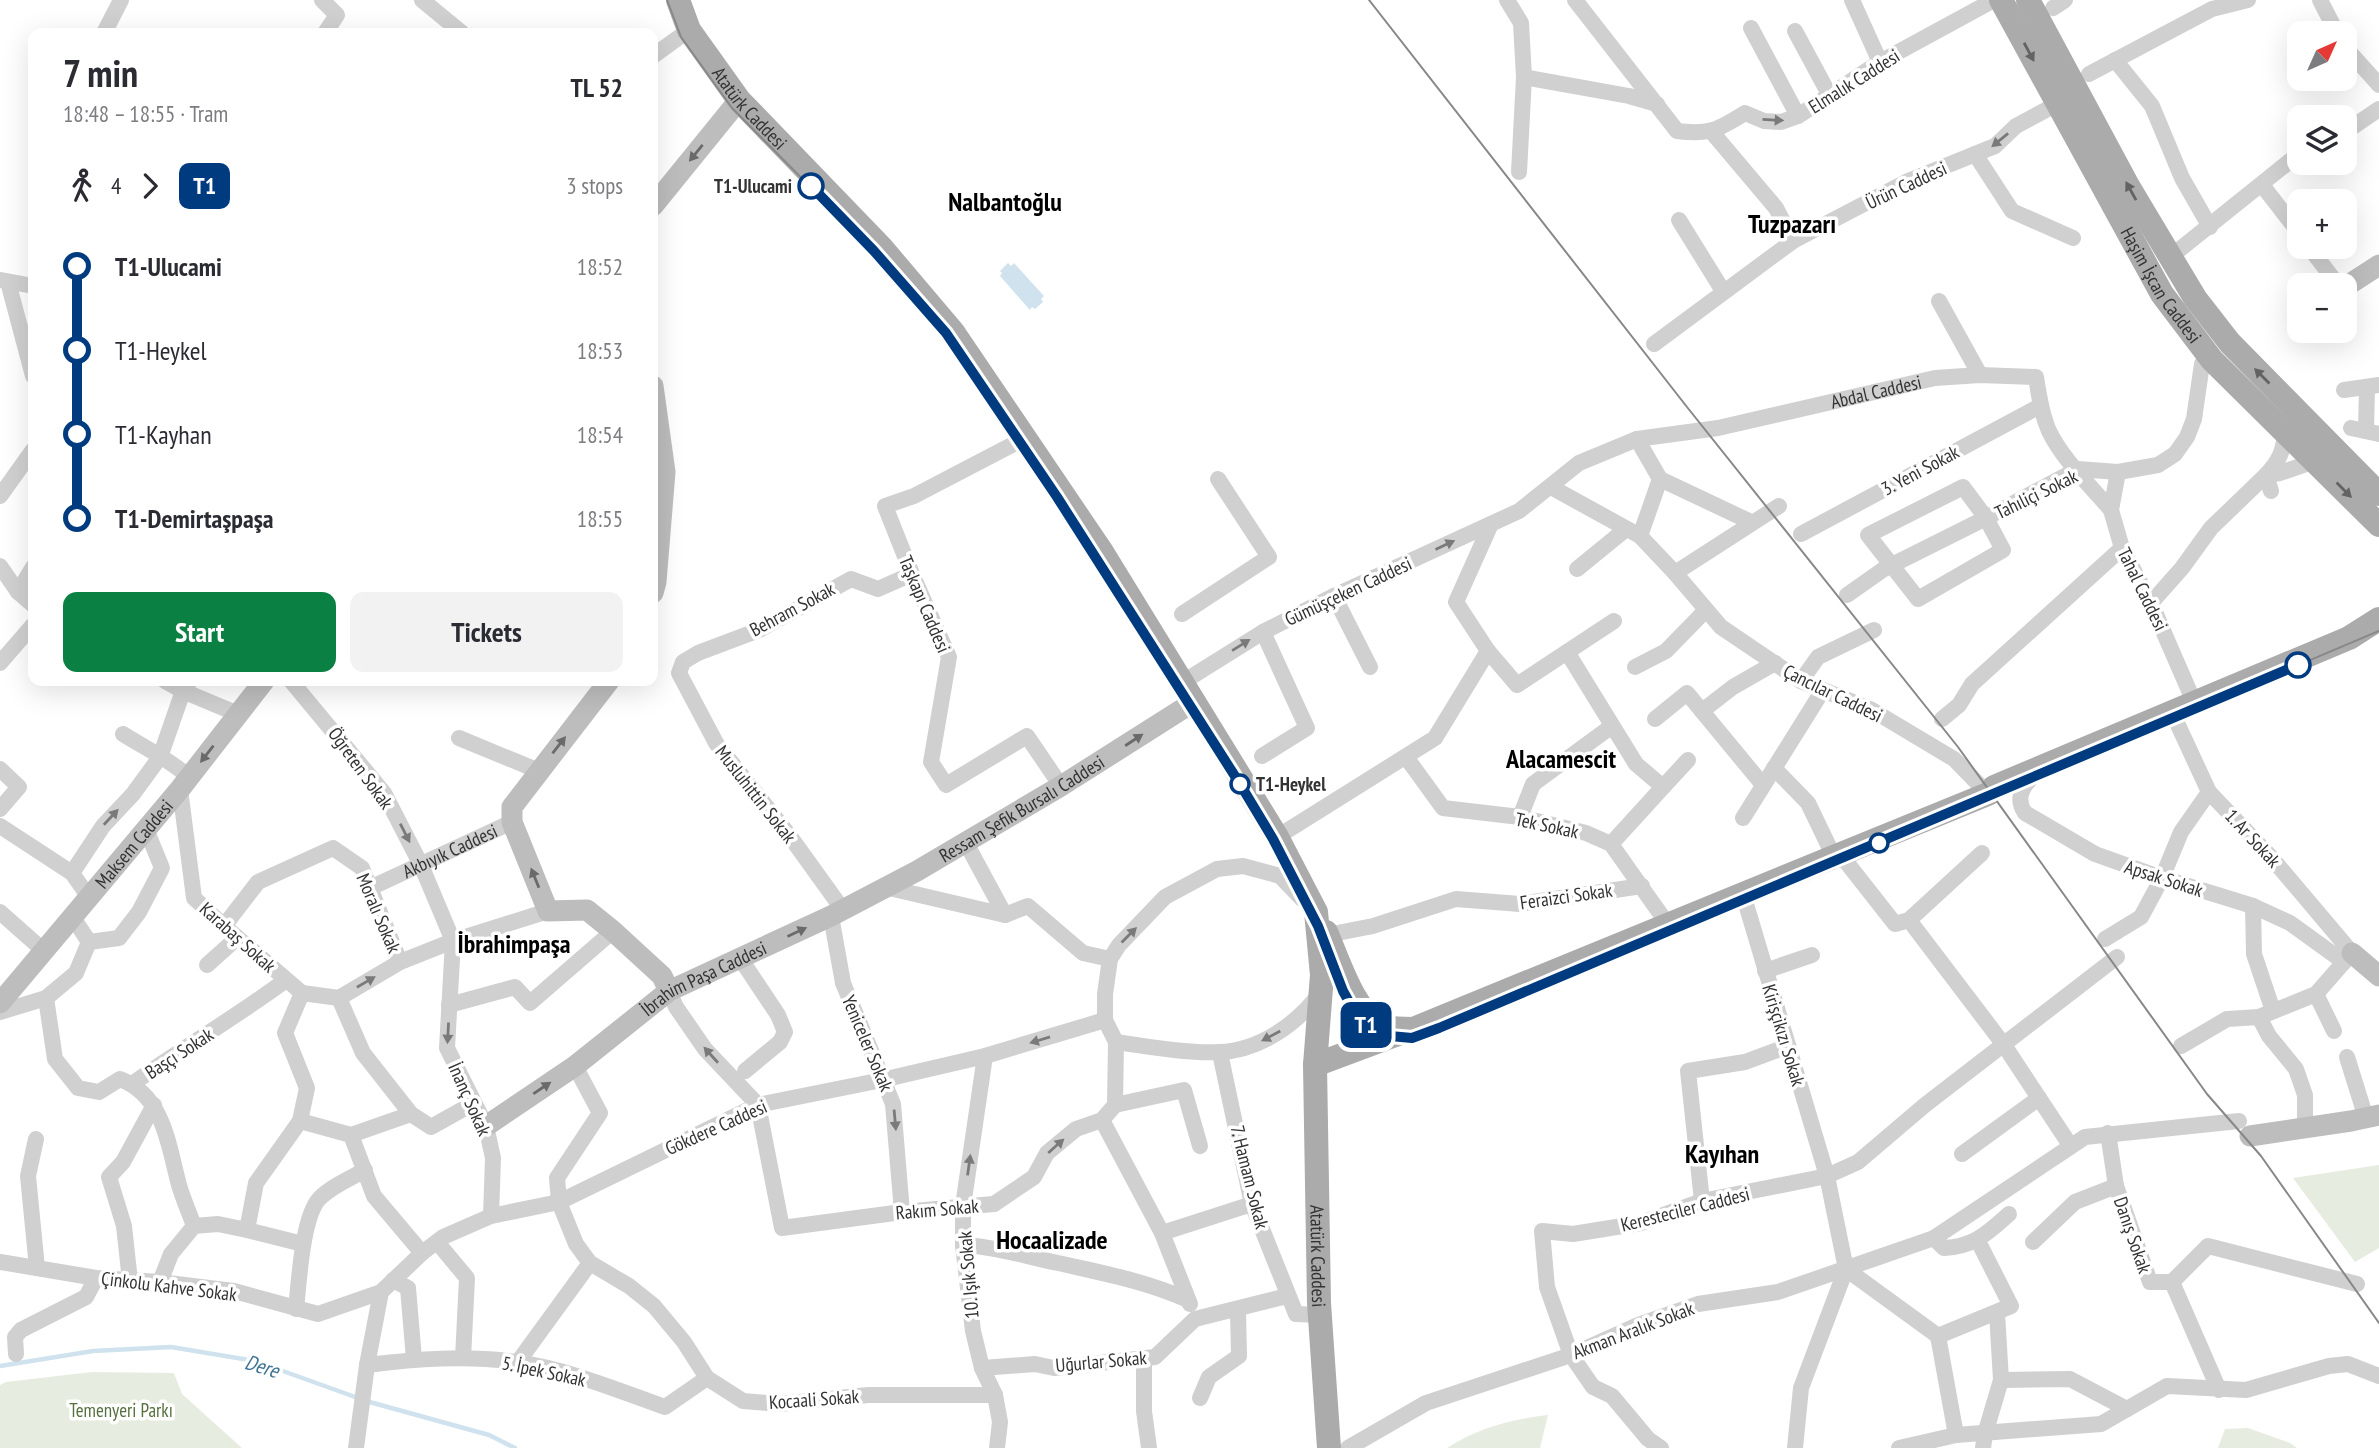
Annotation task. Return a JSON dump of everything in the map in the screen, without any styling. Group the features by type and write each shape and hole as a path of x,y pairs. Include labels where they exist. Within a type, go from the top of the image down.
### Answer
{"main road":[{"name":"Atatürk Caddesi","path":"678,0 690,30 739,100 894,263 953,332 1102,552 1189,691 1277,837 1316,912 1322,963 1315,1065 1320,1315 1329,1448"},
{"name":"Haşim İşcan Caddesi","path":"2001,0 2162,294 2212,360 2379,494"},
{"name":"Haşim İşcan Caddesi","path":"2028,0 2169,258 2195,298 2290,421 2315,461 2379,525"},
{"path":"2290,421 2333,439 2379,468"},
{"path":"2349,638 2379,619"},
{"path":"1315,1065 1669,926 2349,638 2379,631"},
{"path":"1316,912 1366,1013 1385,1027 1413,1028"}],"street":[{"path":"107,28 121,0"},
{"path":"322,0 337,15 328,28"},
{"path":"1507,0 1521,23 1524,77 1519,172"},
{"path":"1575,0 1677,131 1699,134 1711,131 1776,208 1794,241"},
{"path":"1852,0 1880,62"},
{"name":"Elmalık Caddesi","path":"1711,131 1745,113 1764,121 1782,122 1798,116 1880,62 1994,0"},
{"path":"2191,0 2198,16"},
{"path":"2089,74 2211,9 2248,0"},
{"path":"2320,0 2331,21"},
{"path":"433,3 453,28"},
{"path":"1751,28 1798,116"},
{"path":"658,52 690,30"},
{"path":"1795,31 1830,96"},
{"path":"2115,60 2152,106 2182,178 2210,226"},
{"path":"2357,60 2379,85"},
{"path":"1524,77 1629,96 1657,104"},
{"path":"658,200 739,100"},
{"name":"Ürün Caddesi","path":"1654,344 1794,241 1906,182 1995,146 2016,126 2057,104"},
{"path":"2357,124 2379,108"},
{"path":"1975,154 2012,211 2073,239"},
{"path":"2169,258 2287,164"},
{"path":"2263,185 2287,217"},
{"path":"1679,220 1723,291"},
{"path":"2318,259 2329,273"},
{"path":"2357,279 2379,265"},
{"path":"28,285 4,281 28,360"},
{"path":"1939,301 1980,375"},
{"name":"Tahıliçi Sokak","path":"1847,595 1891,566 2078,470 2118,472 2158,465 2175,454 2187,437 2194,419 2202,364 2212,360"},
{"name":"Abdal Caddesi","path":"1637,439 1718,428 1935,378 1980,375 2036,377 2040,406"},
{"path":"2344,390 2373,386 2366,431"},
{"path":"2040,406 2049,431 2063,453 2111,510"},
{"name":"3. Yeni Sokak","path":"1801,534 2040,406"},
{"path":"2151,603 2182,568 2211,528 2279,461 2290,421"},
{"path":"658,432 666,472 658,560"},
{"name":"Taşkapı Caddesi","path":"1026,438 914,496 885,506 949,657 931,762 946,785 1027,736 1061,786"},
{"path":"1637,439 1660,478 1751,523"},
{"name":"Gümüşçeken Caddesi","path":"1189,691 1263,632 1334,596 1520,511 1578,463 1637,439"},
{"path":"0,496 28,457"},
{"path":"2266,475 2315,461"},
{"name":"Tahal Caddesi","path":"2118,472 2111,510 2122,548 2151,603 2183,707"},
{"path":"2266,475 2272,491"},
{"path":"1182,614 1269,557 1218,478"},
{"path":"1577,569 1633,532 1660,478"},
{"name":"Çancılar Caddesi","path":"1551,487 1633,532 1675,573 1721,627 1801,681 1872,710 1954,759 1991,790"},
{"path":"1963,487 1986,519 2003,550 1918,599 1891,566 1868,535 1963,487"},
{"path":"1675,573 1779,506"},
{"path":"1491,524 1457,602 1488,651 1517,685 1614,621"},
{"path":"1942,719 1959,705 1972,684 2122,548"},
{"path":"0,566 18,592 28,601"},
{"name":"Behram Sokak","path":"679,673 683,662 698,653 759,630 851,579 878,589 912,574"},
{"path":"18,592 28,575"},
{"path":"1334,596 1370,667"},
{"path":"1635,667 1666,651 1706,610"},
{"path":"1801,681 1818,657 1874,630"},
{"path":"0,663 28,631"},
{"path":"1262,756 1307,728 1263,632"},
{"path":"1277,837 1435,738 1488,651"},
{"path":"1567,652 1636,764 1662,787"},
{"path":"1702,711 1733,687 1775,663"},
{"name":"Musluhittin Sokak","path":"679,673 716,743 789,835 837,913"},
{"path":"72,873 103,826 133,794 160,757 187,686 238,713"},
{"name":"Maksem Caddesi","path":"4,990 44,951 184,783 260,686"},
{"name":"Öğreten Sokak","path":"295,686 384,793 421,865 453,941"},
{"name":"Akbıyık Caddesi","path":"370,888 512,822 512,807 605,686"},
{"path":"1743,818 1823,690"},
{"name":"Ressam Şefik Bursalı Caddesi","path":"837,913 966,843 1061,786 1189,691"},
{"path":"1655,719 1687,693 1763,785"},
{"name":"1. Ar Sokak","path":"2183,707 2208,792 2270,856 2348,957"},
{"path":"1520,817 1533,784 1612,726"},
{"path":"122,734 171,761 184,783"},
{"path":"459,738 539,771"},
{"name":"Tek Sokak","path":"1406,757 1443,808 1520,817 1586,833 1611,844"},
{"path":"1669,926 1611,844 1688,760"},
{"name":"Apsak Sokak","path":"2045,767 2029,780 2020,793 2019,805 2025,813 2095,854 2253,906 2290,923 2348,957"},
{"path":"1774,768 1808,803 1837,856 1895,924 1909,920 1982,853"},
{"path":"0,769 19,786 0,809"},
{"name":"Karabaş Sokak","path":"184,783 194,898 302,993"},
{"path":"2105,939 2141,917 2162,878 2181,832 2208,792"},
{"path":"512,822 548,911"},
{"path":"0,826 72,873 88,896"},
{"path":"89,942 119,938 139,912 162,868 146,829"},
{"path":"966,843 1005,915"},
{"name":"Moralı Sokak","path":"224,926 258,882 333,848 362,868 400,962"},
{"path":"1200,1146 1184,1090 1115,1105 1116,1042 1105,1020 1105,994 1110,959 1119,945 1165,897 1217,869 1243,866 1280,876 1316,912"},
{"name":"Feraizci Sokak","path":"1327,935 1373,926 1457,899 1520,904 1642,886"},
{"path":"885,887 1005,915 1028,906 1083,953 1110,959"},
{"name":"Kirişçikızı Sokak","path":"1743,894 1827,1176 1846,1269"},
{"path":"2253,906 2254,954 2269,1036 2296,1069 2305,1095 2305,1128"},
{"path":"247,1230 256,1183 300,1121 307,1088 285,1033 302,993 339,998 400,962 453,941 548,911 587,911 613,930 662,976 676,1007 705,1049 758,1105"},
{"path":"0,912 44,951"},
{"name":"İbrahim Paşa Caddesi","path":"486,1126 575,1066 669,991 837,913"},
{"name":"Yeniceler Sokak","path":"837,913 843,983 893,1104 902,1212"},
{"path":"72,916 89,942"},
{"path":"1909,920 2004,1045 2070,1145"},
{"path":"449,1004 515,987 530,1003 613,930"},
{"path":"207,965 237,938"},
{"name":"İnanç Sokak","path":"453,941 447,1048 486,1126 493,1158 491,1216"},
{"path":"0,1012 46,998 76,973 89,942"},
{"path":"1765,971 1812,955"},
{"name":"Keresteciler Caddesi","path":"1570,1355 1547,1287 1542,1231 1573,1234 1641,1223 1702,1201 1827,1176 1858,1162 1925,1105 2117,957"},
{"path":"2181,1046 2227,1020 2266,1014 2316,995 2348,957 2379,976"},
{"path":"740,958 778,1015 785,1032 780,1042 745,1071"},
{"name":"Başçı Sokak","path":"46,998 55,1059 78,1088 99,1092 120,1079 132,1084 236,1017 286,980"},
{"path":"1116,1042 1220,1053 1252,1045 1274,1035 1308,1009 1321,991"},
{"path":"2316,995 2334,1031"},
{"path":"339,998 363,1054 411,1114 431,1126 474,1103"},
{"name":"Gökdere Caddesi","path":"559,1202 758,1105 985,1056 1105,1020"},
{"path":"1702,1201 1688,1071 1745,1062 1788,1046"},
{"name":"7. Hamam Sokak","path":"1220,1053 1252,1204 1287,1296"},
{"name":"10. Işık Sokak","path":"985,1056 963,1206 963,1245 973,1331 982,1368 995,1395 1000,1422 997,1448"},
{"path":"2244,1129 2305,1128 2372,1116 2347,1057"},
{"path":"559,1202 557,1178 600,1113 575,1066"},
{"path":"132,1084 154,1105 164,1126 194,1226"},
{"path":"1962,1154 2039,1098"},
{"path":"130,1281 124,1226 109,1177 123,1162 154,1105"},
{"name":"Rakım Sokak","path":"758,1105 782,1228 902,1212 994,1204 1034,1177 1047,1153 1076,1129 1102,1120 1115,1105"},
{"path":"300,1121 351,1135 411,1114"},
{"path":"1102,1120 1162,1234 1195,1319 1287,1296 1296,1314 1320,1315"},
{"name":"Akman Aralık Sokak","path":"1348,1448 1426,1403 1570,1355 1638,1325 1698,1304 1778,1292 1934,1238 2085,1137 2108,1133 2244,1129"},
{"name":"Danış Sokak","path":"2108,1133 2116,1186 2150,1282 2172,1282 2219,1390"},
{"path":"351,1135 374,1196 422,1253"},
{"path":"36,1139 28,1176 37,1268"},
{"path":"296,1309 303,1244 318,1199 365,1170"},
{"path":"2033,1242 2075,1202 2116,1186"},
{"name":"Çinkolu Kahve Sokak","path":"0,1262 96,1278 160,1282 234,1292 318,1314 387,1286 437,1242 491,1216 559,1202"},
{"name":"Kocaali Sokak","path":"559,1202 576,1244 590,1263 629,1286 654,1306 684,1342 707,1378 743,1401 780,1404 868,1395 995,1395"},
{"path":"1162,1234 1252,1204"},
{"path":"1934,1238 1944,1248 1961,1247 1978,1241 2009,1214"},
{"path":"160,1282 171,1254 194,1226 218,1224 303,1244"},
{"path":"1938,1336 2011,1306 1978,1241"},
{"path":"437,1242 467,1278 463,1358"},
{"path":"963,1245 994,1247 1109,1274 1159,1287 1188,1300"},
{"path":"2172,1282 2208,1246 2357,1284"},
{"path":"517,1362 590,1263"},
{"path":"1795,1448 1801,1388 1846,1269 1938,1336 1956,1435"},
{"path":"16,1353 15,1337 21,1330 86,1297 96,1278"},
{"path":"356,1448 367,1365 387,1286 408,1288 414,1359"},
{"path":"1200,1398 1209,1377 1239,1356 1238,1310"},
{"path":"1984,1441 2001,1380 1997,1313"},
{"name":"Uğurlar Sokak","path":"982,1368 1035,1364 1054,1367 1155,1357 1195,1319"},
{"path":"1570,1355 1593,1387 1612,1396 1648,1439 1661,1448"},
{"name":"5. İpek Sokak","path":"367,1365 414,1359 463,1358 517,1362 585,1379 664,1408 707,1378"},
{"path":"1144,1358 1144,1411 1149,1448"},
{"path":"1899,1448 1956,1435 1984,1441 2101,1424 2167,1386 2246,1390 2329,1366 2348,1364 2379,1376"},
{"path":"2001,1380 2070,1379 2127,1409"}],"green space":[{"path":"2379,1165 2379,1248 2355,1262 2293,1178"},
{"name":"Temenyeri Parkı","path":"92,1372 174,1373 182,1394 242,1448 0,1448 0,1385 6,1382"},
{"path":"1548,1415 1540,1448 1447,1448 1496,1426"},
{"path":"2248,1428 2297,1448 2218,1448 2225,1429"}],"water":[{"path":"1008,263 1011,266 1014,263 1044,296 1041,299 1043,302 1035,309 1032,307 1030,310 1000,276 1000,271"}],"waterway":[{"name":"Dere","path":"0,1366 93,1351 171,1347 255,1361 358,1398"},
{"name":"Dere","path":"366,1401 489,1435 515,1448"}],"tram line":[{"path":"667,0 681,37 732,108 874,251 946,333 1057,497 1273,839 1318,926 1353,1010 1371,1028 1394,1038 1412,1038 1426,1033 2379,631"},
{"path":"1369,0 1687,407 1958,747 2207,1094 2261,1156 2379,1323"},
{"name":"T1","path":"811,186 874,251 946,333 1057,497 1273,839 1318,926 1353,1010 1359,1020 1373,1031 1412,1038 1439,1028 1797,879 2298,665"}],"place":[{"name":"T1-Ulucami","path":"811,186"},
{"name":"T1-Heykel","path":"1240,784"}],"district":[{"name":"Nalbantoğlu","path":"1005,201"},
{"name":"Tuzpazarı","path":"1792,223"},
{"name":"Alacamescit","path":"1561,758"},
{"name":"İbrahimpaşa","path":"514,943"},
{"name":"Kayıhan","path":"1722,1153"},
{"name":"Hocaalizade","path":"1052,1239"}]}
